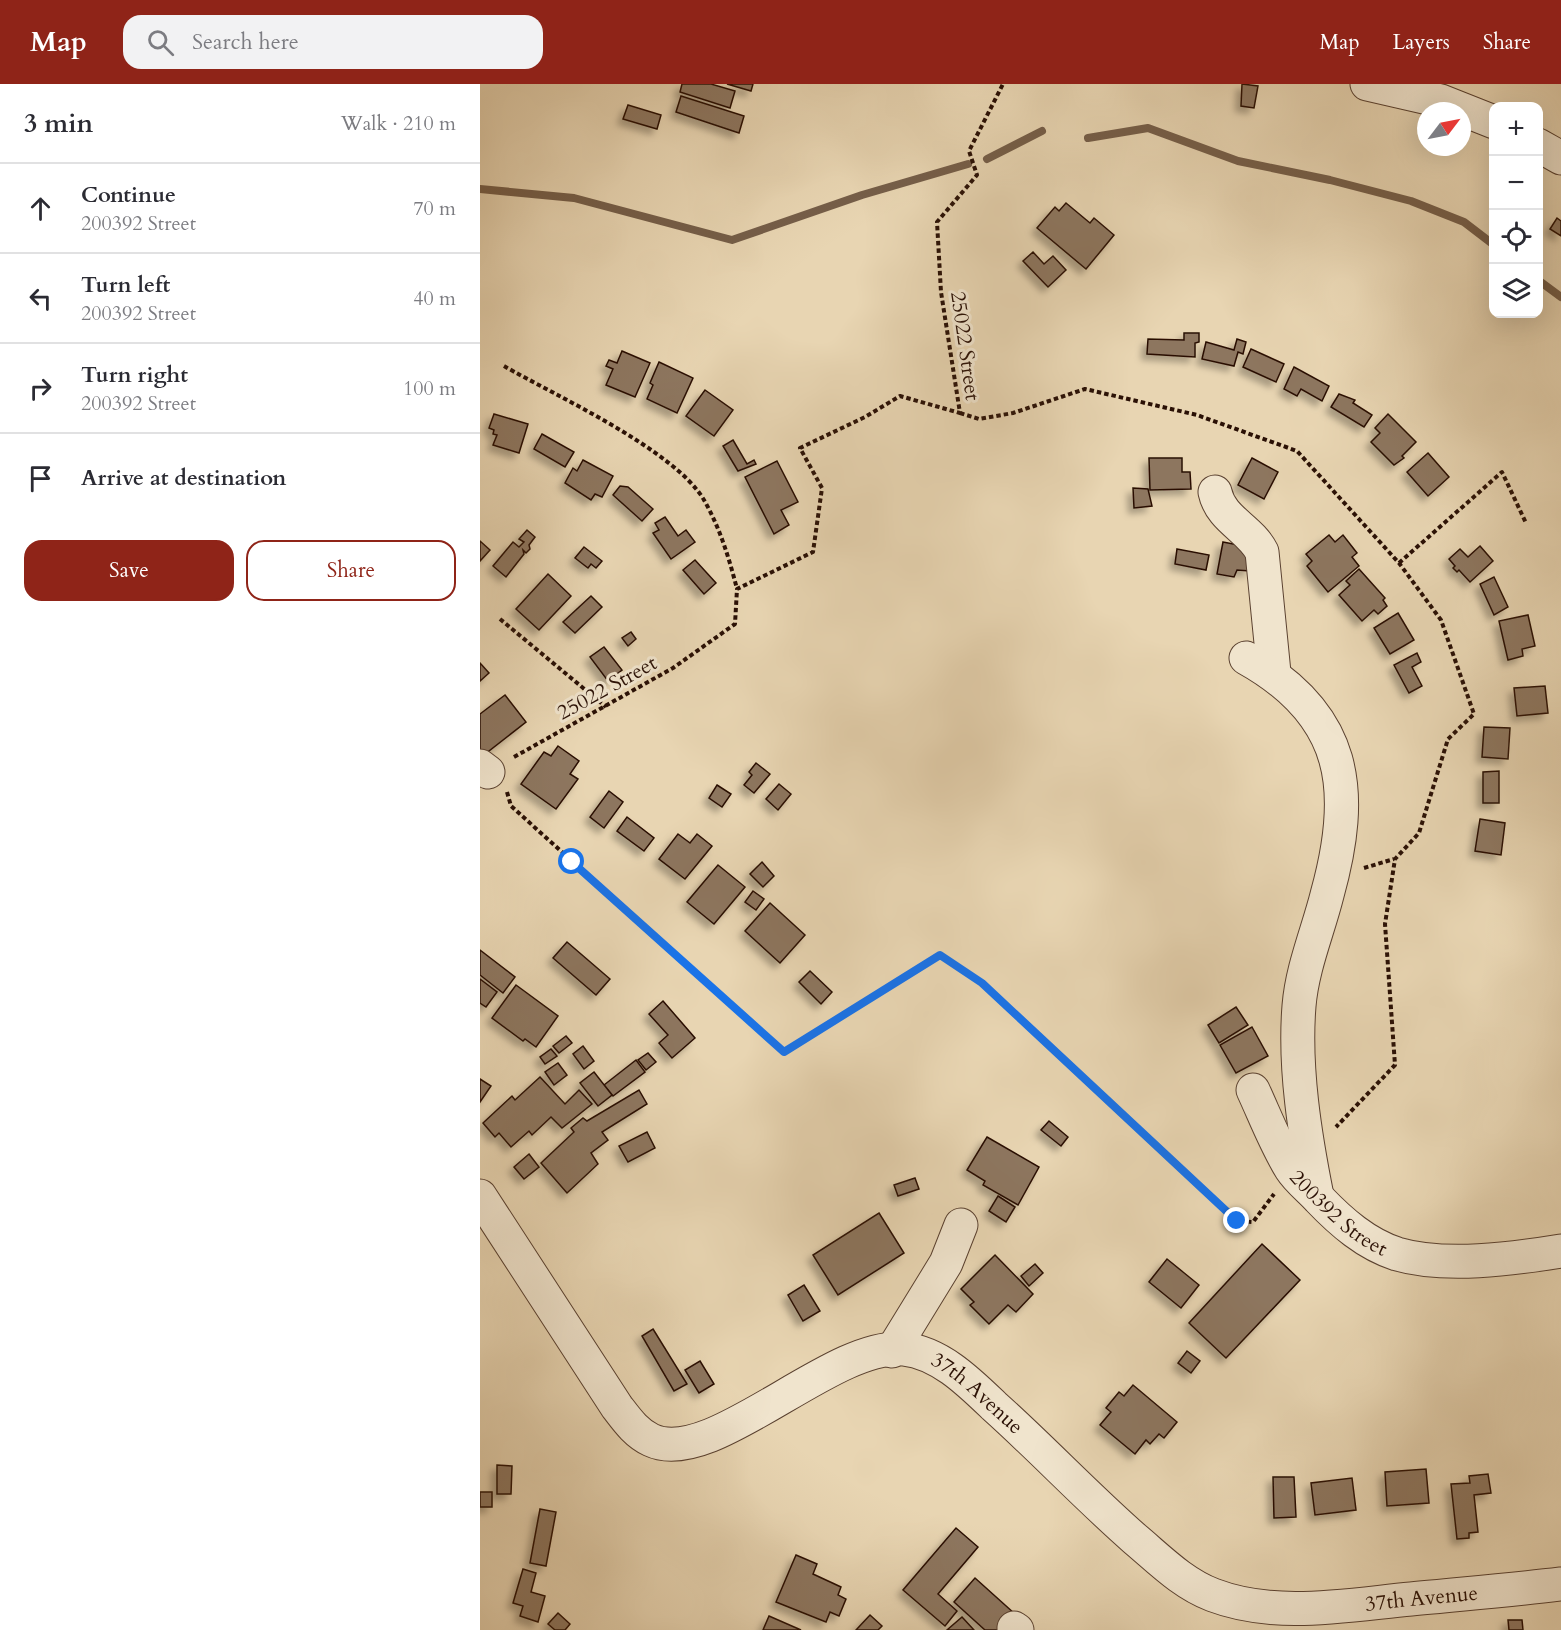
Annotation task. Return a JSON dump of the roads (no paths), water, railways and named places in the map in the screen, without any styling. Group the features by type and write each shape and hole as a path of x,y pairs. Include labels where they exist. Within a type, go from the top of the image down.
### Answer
{"street":[{"path":"1367,84 1441,101 1489,120"},
{"path":"1543,147 1561,158"},
{"path":"1215,492 1221,510 1251,537 1262,552 1260,665 1294,690 1326,734 1339,764 1342,791 1339,850 1310,954 1299,1005 1301,1073 1309,1156 1317,1196"},
{"name":"200392 Street","path":"1253,1090 1292,1170 1342,1223 1370,1241 1396,1254 1425,1259 1472,1260 1525,1257 1561,1251"},
{"name":"37th Avenue","path":"480,1196 616,1407 634,1429 653,1441 677,1444 707,1436 841,1365 872,1353 904,1349 932,1357 963,1377 1082,1492 1174,1572 1214,1596 1261,1605 1304,1609 1561,1584"},
{"path":"892,1351 943,1268 961,1225"}],"waterway":[{"path":"1088,138 1148,128 1238,161 1330,180 1411,201 1464,222 1489,241"},
{"path":"987,159 1042,131"},
{"path":"480,189 574,198 732,240 862,195 968,164"},
{"path":"1543,284 1561,297"}]}
